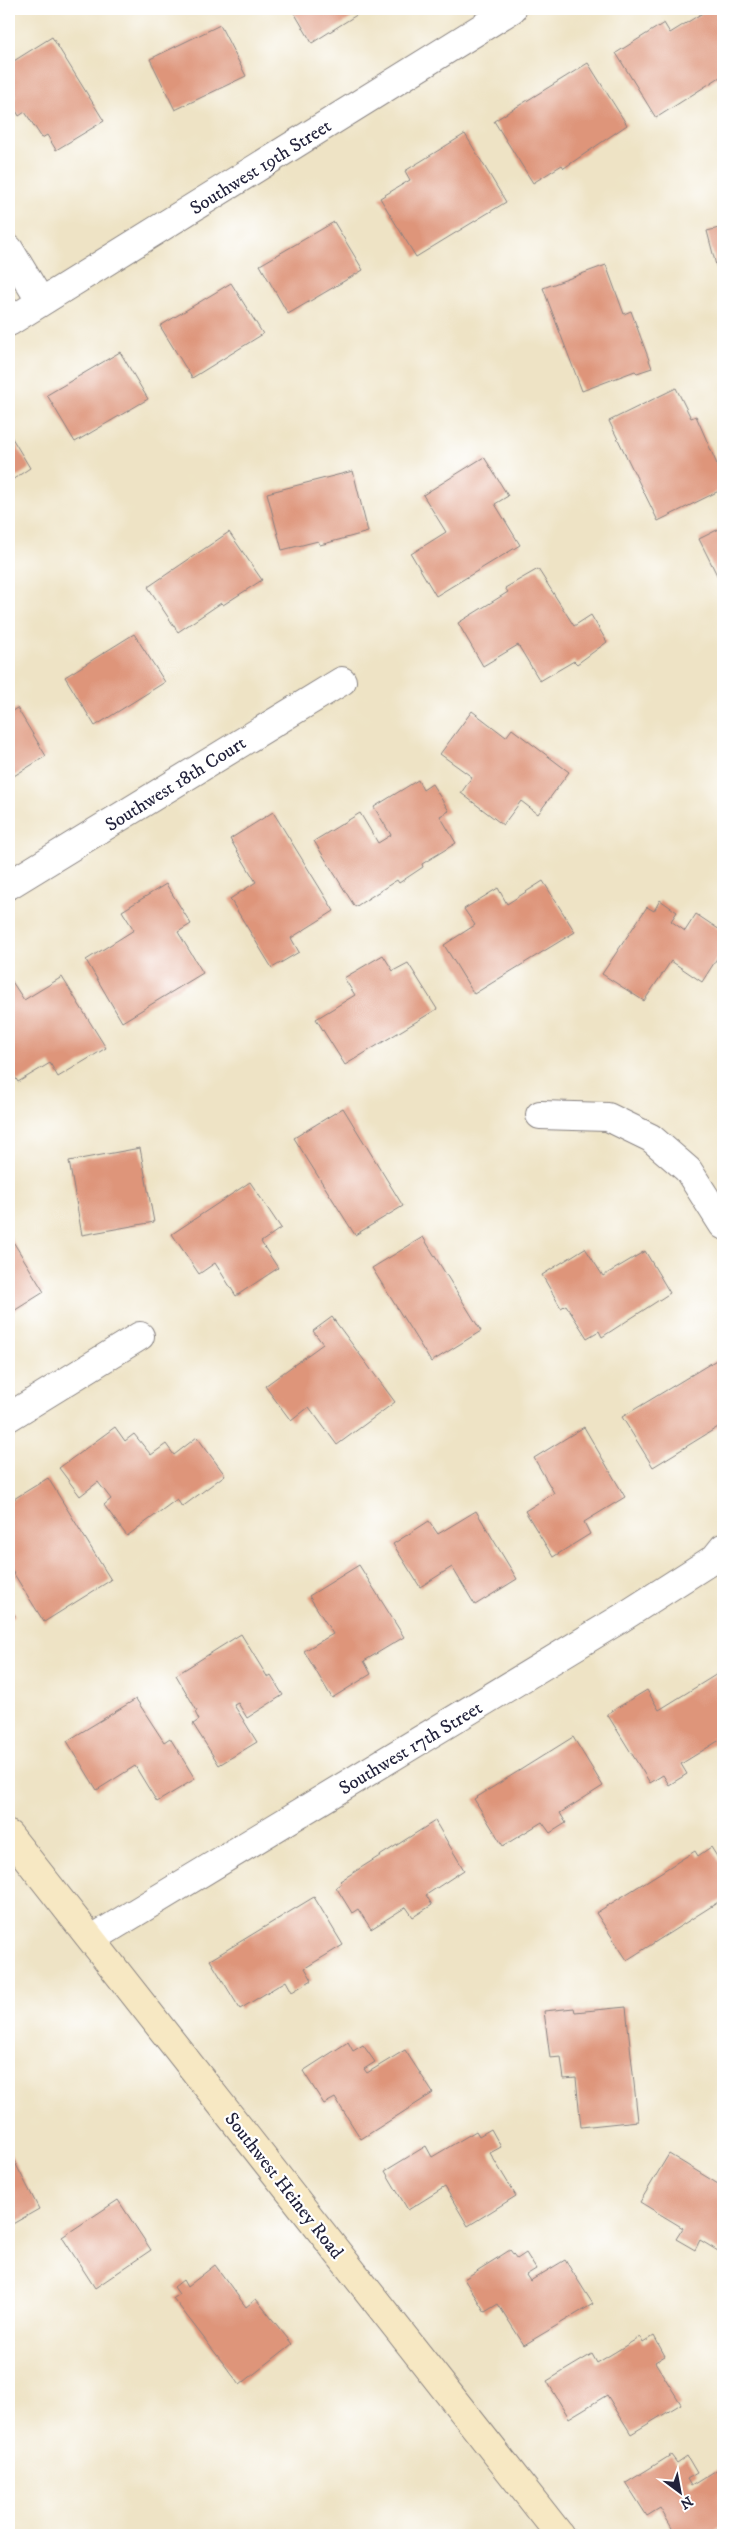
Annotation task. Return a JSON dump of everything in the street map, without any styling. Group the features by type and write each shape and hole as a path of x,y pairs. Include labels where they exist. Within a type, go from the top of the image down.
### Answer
{"street":[{"name":"Southwest 19th Street","path":"9,322 512,9"},
{"path":"9,248 41,302"},
{"name":"Southwest 18th Court","path":"9,885 342,681"},
{"path":"540,1115 608,1117 651,1138 688,1170 723,1225"},
{"path":"9,1417 140,1336"},
{"name":"Southwest 17th Street","path":"92,1939 620,1619 715,1558 723,1548"},
{"name":"Southwest Heiney Road","path":"9,1835 560,2535"}],"building":[{"path":"292,9 366,9 312,43"},
{"path":"709,9 717,9 723,18 723,75 656,118 616,53 664,23 670,33"},
{"path":"220,25 246,76 175,110 150,59"},
{"path":"52,37 104,121 56,150 47,135 42,138 25,112 19,116 10,100 16,97 9,85 9,77 11,75 9,64"},
{"path":"588,63 627,125 564,168 562,165 533,183 494,121"},
{"path":"465,134 506,202 416,257 380,198 410,180 405,171"},
{"path":"334,222 363,270 288,314 260,265"},
{"path":"723,227 723,292 707,231"},
{"path":"606,265 624,314 631,311 652,368 637,373 635,371 582,391 543,288"},
{"path":"231,283 263,334 192,378 160,326"},
{"path":"120,352 148,399 75,442 47,395"},
{"path":"676,388 691,418 696,416 723,478 723,489 658,521 609,421"},
{"path":"9,433 30,468 9,482"},
{"path":"484,457 508,496 495,504 520,545 436,596 411,554 446,532 423,495"},
{"path":"353,471 368,532 320,545 318,541 282,550 267,493"},
{"path":"723,527 723,582 721,583 699,539"},
{"path":"229,532 262,580 223,605 221,603 178,632 148,587"},
{"path":"538,569 574,626 591,615 607,642 577,664 574,661 540,681 518,645 483,666 458,623 508,592 505,588"},
{"path":"134,634 165,682 95,726 65,677"},
{"path":"17,708 46,756 9,779 9,713"},
{"path":"472,711 506,737 512,729 569,772 538,814 521,801 503,825 461,793 472,777 440,754"},
{"path":"418,780 423,790 432,784 449,811 440,816 456,843 422,864 423,867 399,883 397,880 355,907 314,841 360,813 378,843 391,835 374,807"},
{"path":"273,812 334,911 291,938 299,952 272,968 230,899 256,882 230,839"},
{"path":"543,881 575,932 474,994 444,945 475,925 464,909 498,888 507,904"},
{"path":"166,884 191,924 178,932 203,973 122,1022 86,960 134,930 122,911"},
{"path":"660,900 677,912 671,921 685,931 696,914 723,932 723,949 702,982 671,961 644,1001 602,974 647,907 654,911"},
{"path":"383,955 393,971 408,963 437,1009 345,1065 316,1019 355,995 344,978"},
{"path":"62,977 106,1048 58,1077 50,1063 18,1082 9,1067 9,981 11,980 24,1000"},
{"path":"343,1108 403,1206 355,1235 294,1138"},
{"path":"140,1148 154,1222 82,1235 69,1161"},
{"path":"250,1182 281,1228 261,1242 278,1268 236,1296 215,1263 199,1274 172,1234"},
{"path":"9,1235 44,1292 9,1314"},
{"path":"423,1237 481,1331 431,1362 372,1268"},
{"path":"585,1248 603,1276 645,1251 670,1293 602,1337 599,1331 587,1338 566,1305 561,1308 542,1275"},
{"path":"332,1317 395,1402 337,1445 309,1407 291,1421 265,1386 323,1344 313,1331"},
{"path":"718,1359 723,1367 723,1424 653,1467 622,1417"},
{"path":"115,1427 125,1441 134,1434 151,1455 166,1444 174,1455 197,1437 225,1475 182,1507 177,1499 127,1536 104,1505 111,1499 98,1482 80,1496 59,1468"},
{"path":"584,1427 625,1497 584,1522 590,1534 553,1557 525,1511 554,1493 534,1458"},
{"path":"48,1478 111,1580 44,1622 9,1566 9,1502"},
{"path":"476,1511 517,1579 475,1605 452,1567 420,1587 393,1544 429,1521 438,1534"},
{"path":"359,1565 404,1637 364,1661 371,1674 332,1698 304,1651 333,1634 309,1596"},
{"path":"9,1605 15,1616 9,1620"},
{"path":"241,1634 268,1678 271,1676 283,1695 247,1718 238,1703 234,1705 257,1742 219,1765 193,1724 199,1720 195,1712 197,1711 176,1675"},
{"path":"722,1671 723,1738 681,1764 687,1774 669,1785 663,1775 650,1783 607,1714 647,1690 659,1710"},
{"path":"136,1699 164,1742 170,1738 195,1779 157,1802 135,1766 97,1790 67,1741"},
{"path":"573,1737 603,1786 560,1813 566,1823 550,1833 542,1822 503,1846 474,1799"},
{"path":"435,1821 464,1870 426,1895 432,1905 413,1917 406,1907 371,1929 358,1909 352,1913 336,1887 342,1883 340,1881"},
{"path":"711,1847 723,1866 723,1899 627,1960 596,1913 695,1851 698,1856"},
{"path":"314,1897 343,1945 305,1968 312,1980 292,1992 286,1981 240,2009 210,1960"},
{"path":"626,2007 638,2121 581,2127 576,2078 564,2079 561,2057 550,2058 544,2011 574,2008 575,2012"},
{"path":"348,2042 353,2051 363,2045 375,2062 364,2069 367,2073 405,2050 433,2093 361,2139 335,2098 324,2104 303,2071"},
{"path":"491,2129 501,2147 490,2153 516,2196 468,2226 445,2187 408,2210 385,2171 426,2146 432,2157 476,2131 479,2136"},
{"path":"9,2151 39,2209 9,2226"},
{"path":"669,2154 723,2187 723,2254 700,2240 695,2250 676,2239 683,2228 640,2202"},
{"path":"118,2200 151,2250 95,2288 62,2237"},
{"path":"510,2250 517,2259 526,2253 536,2269 526,2275 530,2281 565,2260 593,2304 524,2345 498,2304 485,2312 464,2279"},
{"path":"215,2265 246,2307 256,2299 292,2344 240,2385 173,2298 179,2294 174,2287 183,2280 187,2287"},
{"path":"654,2336 665,2356 655,2362 681,2404 631,2434 607,2395 569,2418 547,2381 592,2354 597,2363 640,2337 643,2343"},
{"path":"671,2455 677,2463 687,2456 697,2473 687,2479 691,2486 723,2466 723,2526 709,2535 676,2535 660,2508 647,2516 626,2483"}]}
